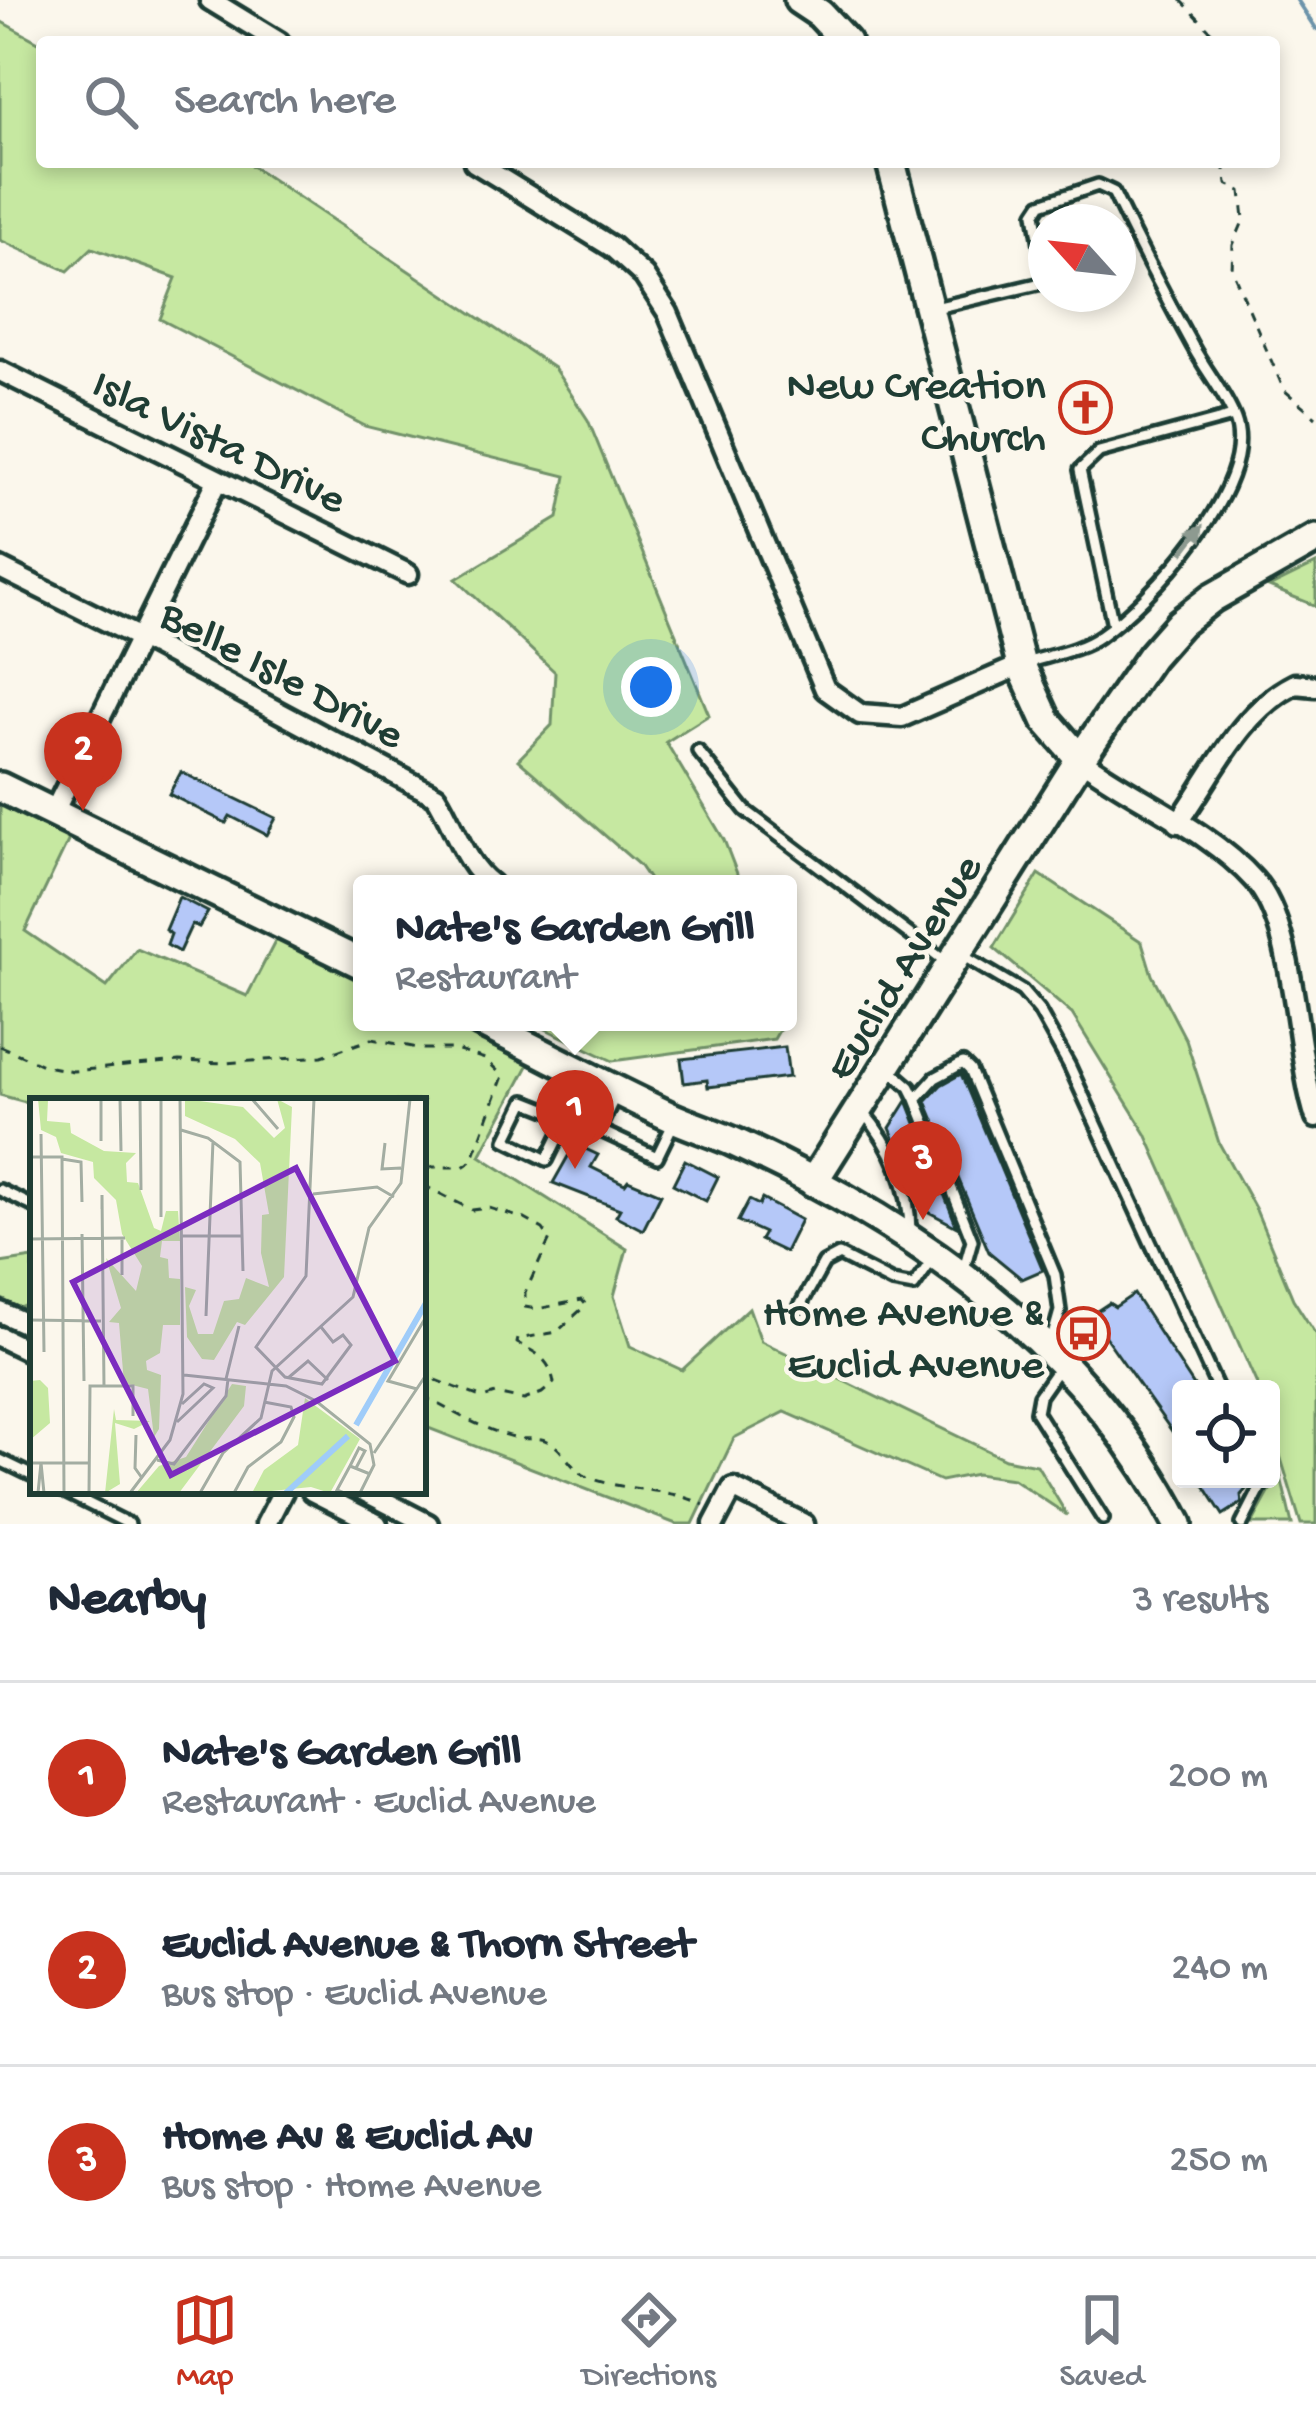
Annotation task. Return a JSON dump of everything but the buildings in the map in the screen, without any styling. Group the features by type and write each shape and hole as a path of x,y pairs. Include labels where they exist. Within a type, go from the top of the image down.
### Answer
{"main road":[{"path":"800,0 840,36"},
{"path":"893,168 1021,665 1046,720 1080,758"},
{"name":"Euclid Avenue","path":"813,1182 1080,758 1151,656 1180,623 1212,598 1316,539"},
{"path":"0,787 353,960"},
{"path":"498,1031 813,1182 963,1274 1056,1354 1126,1436 1178,1524"}],"street":[{"path":"210,0 269,36"},
{"path":"485,168 613,247 644,276 668,313 825,689 860,715 902,717 1021,665"},
{"name":"Isla Vista Drive","path":"0,371 407,574"},
{"path":"53,814 217,481"},
{"name":"Belle Isle Drive","path":"0,568 436,796 479,875"},
{"path":"1178,823 1231,742 1258,711 1294,684 1316,686"},
{"path":"1080,758 1226,854 1257,882 1279,927 1316,1118"},
{"path":"0,1312 30,1327"},
{"path":"0,1337 30,1352"},
{"path":"717,1518 733,1488 804,1524"},
{"path":"266,1524 281,1494"},
{"path":"318,1494 377,1524"},
{"path":"370,1494 428,1524"}],"lane":[{"path":"930,310 1042,283 1034,213 1041,204 1098,185 1113,192 1233,416 1238,458 1224,498 1186,550 1098,639 1021,665"},
{"path":"1113,625 1080,470 1099,452 1233,416"},
{"path":"698,751 745,810 954,959 1022,991 1039,1011 1069,1065 1214,1380"},
{"path":"916,1099 935,1078 960,1064 970,1070 1055,1275 1060,1311 1056,1354 1036,1412 1103,1519"},
{"path":"886,1066 910,1087 916,1099 972,1240 963,1274"},
{"path":"599,1130 617,1092"},
{"path":"567,1119 547,1160 506,1140 525,1101 657,1156 676,1119"},
{"path":"859,1107 880,1132 908,1193 910,1238"},
{"path":"0,1190 30,1205"},
{"path":"800,1306 824,1263 839,1255 892,1282 914,1286 935,1255"},
{"path":"0,1460 30,1475"},
{"path":"1242,1524 1260,1488"},
{"path":"69,1494 129,1524"}],"path":[{"path":"1181,0 1215,36"},
{"path":"1225,168 1227,184 1241,191 1244,219 1233,245 1232,270 1284,390 1316,417"},
{"path":"0,1046 45,1066 73,1071 179,1061 322,1056 372,1039 423,1049 452,1048 485,1059 503,1076 472,1161 463,1167 426,1166"},
{"path":"426,1187 472,1210 499,1209 543,1229 550,1239 525,1293 525,1307 537,1310 582,1300 586,1305 557,1332 534,1339 520,1336 517,1343 543,1356 552,1371 554,1383 542,1393 524,1400 495,1394 483,1397 426,1376"},
{"path":"426,1398 454,1416 519,1438 544,1440 560,1448 581,1474 631,1490 665,1492 717,1518"}],"green space":[{"path":"0,21 36,41 36,168 255,168 554,368 588,420 709,715 666,742 724,840 738,875 646,875 518,760 552,725 555,672 456,579 558,518 566,476 365,426 160,319 176,278 92,248 68,271 0,240"},
{"path":"1316,564 1316,606 1269,587"},
{"path":"0,800 72,833 25,931 107,987 137,949 247,996 278,936 353,974 353,1031 465,1031 529,1064 480,1156 627,1249 614,1296 630,1346 682,1370 749,1308 761,1341 1005,1459 1037,1465 1067,1515 1013,1479 976,1474 941,1481 785,1412 734,1438 693,1524 676,1524 426,1427 426,1098 30,1098 30,1103 0,1095"},
{"path":"1039,874 1142,942 1152,975 1186,1040 1219,1143 1256,1210 1293,1299 1316,1335 1316,1524 1301,1524 1280,1455 1280,1380 1255,1380 1146,1134 1072,1014 994,948"},
{"path":"550,1031 779,1031 774,1039 613,1061"},
{"path":"30,1258 30,1303 20,1308 0,1298 0,1263"},
{"path":"1280,1473 1292,1524 1252,1524 1272,1488 1280,1488"}],"waterway":[{"path":"1297,0 1316,29"}],"place":[{"name":"New Creation Church","path":"1085,407"},
{"name":"Euclid Avenue & Thorn Street","path":"83,811"},
{"name":"Nate's Garden Grill","path":"575,1169"},
{"name":"Home Av & Euclid Av","path":"923,1220"},
{"name":"Home Avenue & Euclid Avenue","path":"1083,1334"}]}
